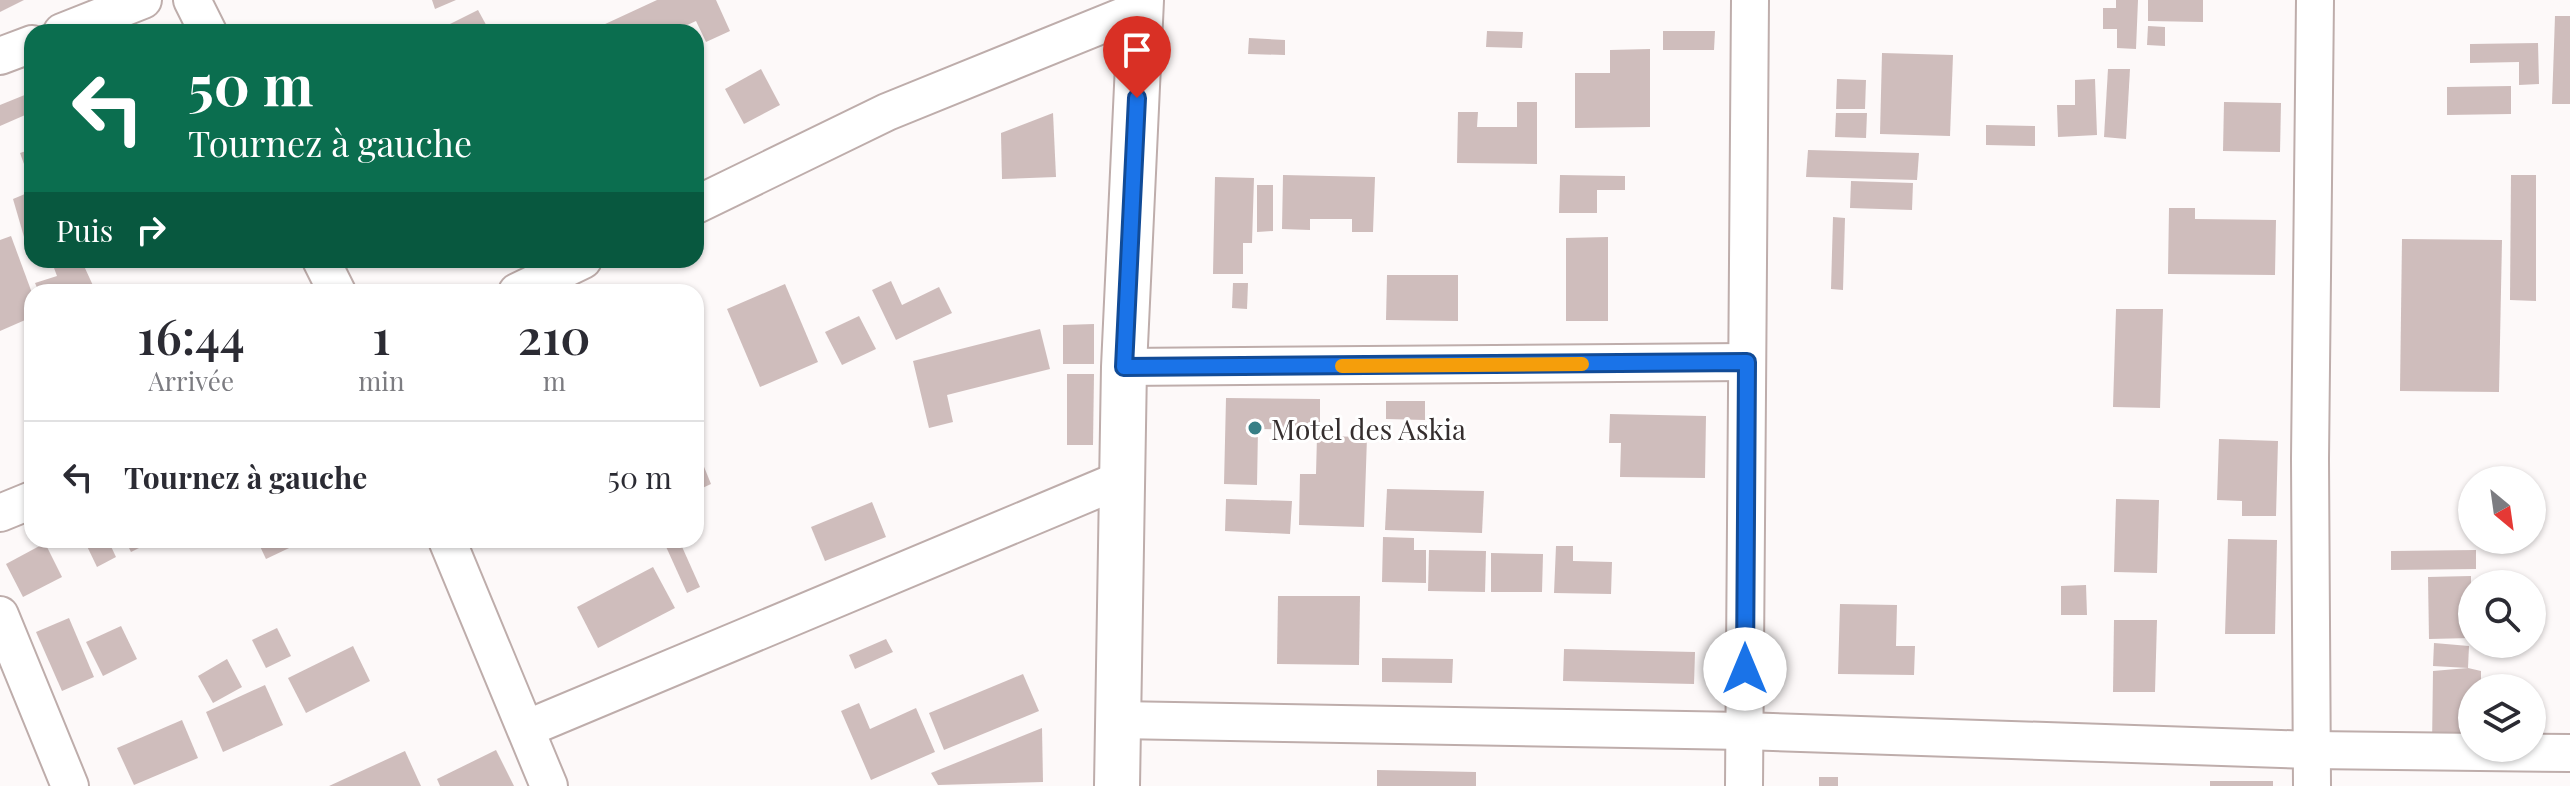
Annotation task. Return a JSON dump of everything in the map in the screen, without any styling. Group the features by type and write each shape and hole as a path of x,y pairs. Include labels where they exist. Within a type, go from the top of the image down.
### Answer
{"street":[{"path":"82,24 143,0"},
{"path":"192,0 204,24"},
{"path":"1744,786 1750,0"},
{"path":"2312,786 2310,459 2315,0"},
{"path":"704,201 887,112 1141,4 1124,367 1117,786"},
{"path":"0,56 24,47"},
{"path":"534,284 566,268"},
{"path":"1124,367 1747,362"},
{"path":"528,728 1122,479"},
{"path":"0,513 24,503"},
{"path":"450,548 528,728 549,786"},
{"path":"0,615 70,786"},
{"path":"1118,720 1744,731 2312,750 2570,753"}],"building":[{"path":"0,0 24,0 0,12"},
{"path":"432,0 456,0 435,9"},
{"path":"657,0 716,0 730,31 706,42 704,24 696,21 689,24 605,24"},
{"path":"2116,0 2138,0 2136,49 2117,48 2117,29 2103,29 2103,8 2116,8"},
{"path":"2148,0 2203,0 2203,22 2148,21"},
{"path":"478,10 486,24 450,24"},
{"path":"2555,16 2570,16 2570,104 2552,104"},
{"path":"2148,26 2165,27 2165,46 2147,45"},
{"path":"1487,31 1523,32 1522,48 1486,47"},
{"path":"1663,31 1715,31 1714,50 1663,50"},
{"path":"1249,38 1285,40 1285,55 1248,54"},
{"path":"2538,43 2539,84 2519,85 2519,62 2470,63 2470,44"},
{"path":"1650,49 1650,127 1575,128 1575,73 1610,73 1610,50"},
{"path":"1882,53 1953,55 1950,136 1880,134"},
{"path":"761,69 780,105 744,124 725,89"},
{"path":"2108,69 2130,69 2126,139 2104,137"},
{"path":"1837,79 1866,80 1865,109 1836,109"},
{"path":"2095,79 2097,135 2058,137 2057,105 2075,105 2075,80"},
{"path":"2511,86 2511,114 2447,115 2447,87"},
{"path":"24,95 24,116 0,126 0,105"},
{"path":"1517,102 1537,102 1537,164 1457,163 1458,112 1478,112 1477,127 1517,127"},
{"path":"2224,102 2281,103 2280,152 2223,151"},
{"path":"1053,113 1056,177 1002,179 1001,133"},
{"path":"1836,113 1867,113 1866,138 1835,137"},
{"path":"1986,125 2035,126 2035,146 1986,145"},
{"path":"1808,150 1919,153 1917,180 1806,177"},
{"path":"1283,175 1375,177 1373,232 1352,232 1352,219 1310,219 1310,230 1282,229"},
{"path":"1560,175 1625,176 1625,190 1597,190 1597,213 1559,213"},
{"path":"2511,175 2536,175 2536,301 2510,300"},
{"path":"1215,177 1254,178 1252,243 1243,243 1243,274 1213,274"},
{"path":"1851,181 1913,183 1912,210 1850,208"},
{"path":"1257,185 1273,185 1273,231 1257,232"},
{"path":"24,194 24,237 13,199"},
{"path":"2169,208 2195,208 2195,219 2276,220 2275,275 2168,274"},
{"path":"1833,217 1845,218 1843,290 1831,289"},
{"path":"11,236 29,284 24,284 24,320 0,331 0,240"},
{"path":"1608,237 1608,321 1566,321 1566,238"},
{"path":"2402,239 2502,240 2499,392 2400,391"},
{"path":"54,268 85,268 92,284 35,283 57,276"},
{"path":"1387,275 1458,275 1458,321 1386,320"},
{"path":"891,281 902,305 939,287 952,313 896,340 872,290"},
{"path":"1233,283 1248,283 1247,309 1232,308"},
{"path":"785,284 818,362 760,387 727,309"},
{"path":"2116,309 2163,309 2160,408 2113,407"},
{"path":"859,316 876,349 842,365 825,332"},
{"path":"1094,324 1094,364 1063,364 1063,325"},
{"path":"1040,329 1050,369 947,395 953,422 929,428 913,361"},
{"path":"1067,374 1094,374 1093,445 1067,445"},
{"path":"1226,398 1320,399 1320,430 1258,429 1257,485 1224,484"},
{"path":"1386,401 1425,401 1425,420 1386,419"},
{"path":"1610,414 1706,416 1705,478 1620,477 1621,443 1609,443"},
{"path":"1317,436 1367,437 1364,527 1299,525 1300,474 1316,474"},
{"path":"2219,439 2278,441 2276,516 2242,516 2242,501 2217,500"},
{"path":"704,467 711,484 704,487"},
{"path":"1387,489 1484,491 1482,533 1385,530"},
{"path":"1226,499 1292,501 1290,534 1225,531"},
{"path":"2116,499 2159,500 2157,573 2114,572"},
{"path":"872,502 886,537 825,561 811,527"},
{"path":"1383,537 1414,538 1414,550 1426,550 1426,583 1382,582"},
{"path":"2228,539 2277,540 2275,634 2225,634"},
{"path":"1556,546 1573,546 1573,561 1612,562 1611,594 1554,593"},
{"path":"36,548 48,548 62,577 23,597 6,564"},
{"path":"88,548 112,548 116,557 97,567"},
{"path":"261,548 289,548 266,559"},
{"path":"667,548 683,548 700,587 687,593"},
{"path":"1429,550 1486,551 1485,592 1428,591"},
{"path":"2458,550 2458,554 2476,554 2476,569 2391,570 2391,551"},
{"path":"1491,553 1543,554 1542,592 1491,592"},
{"path":"653,567 675,608 598,648 577,607"},
{"path":"2458,576 2458,638 2429,639 2428,577"},
{"path":"2086,585 2087,615 2061,615 2061,586"},
{"path":"1278,596 1360,596 1359,665 1277,664"},
{"path":"1840,604 1897,605 1896,646 1915,646 1914,675 1838,674"},
{"path":"69,618 94,677 62,691 36,632"},
{"path":"2114,620 2157,620 2155,692 2113,692"},
{"path":"121,626 137,659 103,676 86,642"},
{"path":"277,628 291,656 266,668 252,640"},
{"path":"886,639 893,652 855,669 849,655"},
{"path":"2434,643 2458,645 2458,658 2468,658 2468,668 2433,666"},
{"path":"353,646 370,681 306,713 288,678"},
{"path":"1564,649 1695,652 1694,684 1563,681"},
{"path":"1382,658 1453,659 1452,683 1382,682"},
{"path":"227,659 242,687 213,703 198,676"},
{"path":"2468,668 2481,671 2481,674 2458,674 2458,746 2432,746 2433,671"},
{"path":"1023,674 1039,711 944,750 929,713"},
{"path":"265,685 283,725 223,752 206,712"},
{"path":"859,703 870,729 916,708 935,752 871,780 841,711"},
{"path":"182,720 198,758 134,785 117,748"},
{"path":"1042,728 1043,782 938,785 931,773"},
{"path":"496,750 514,786 440,786 437,779"},
{"path":"405,751 421,786 329,786"},
{"path":"1377,770 1476,772 1476,786 1377,786"},
{"path":"1819,777 1838,777 1838,786 1819,786"},
{"path":"2210,781 2273,781 2273,786 2210,786"}],"slow traffic":[{"path":"1342,366 1582,364"}],"place":[{"name":"Motel des Askia","path":"1255,428"}],"route":[{"path":"1137,98 1124,367 1747,362 1745,669"}]}
